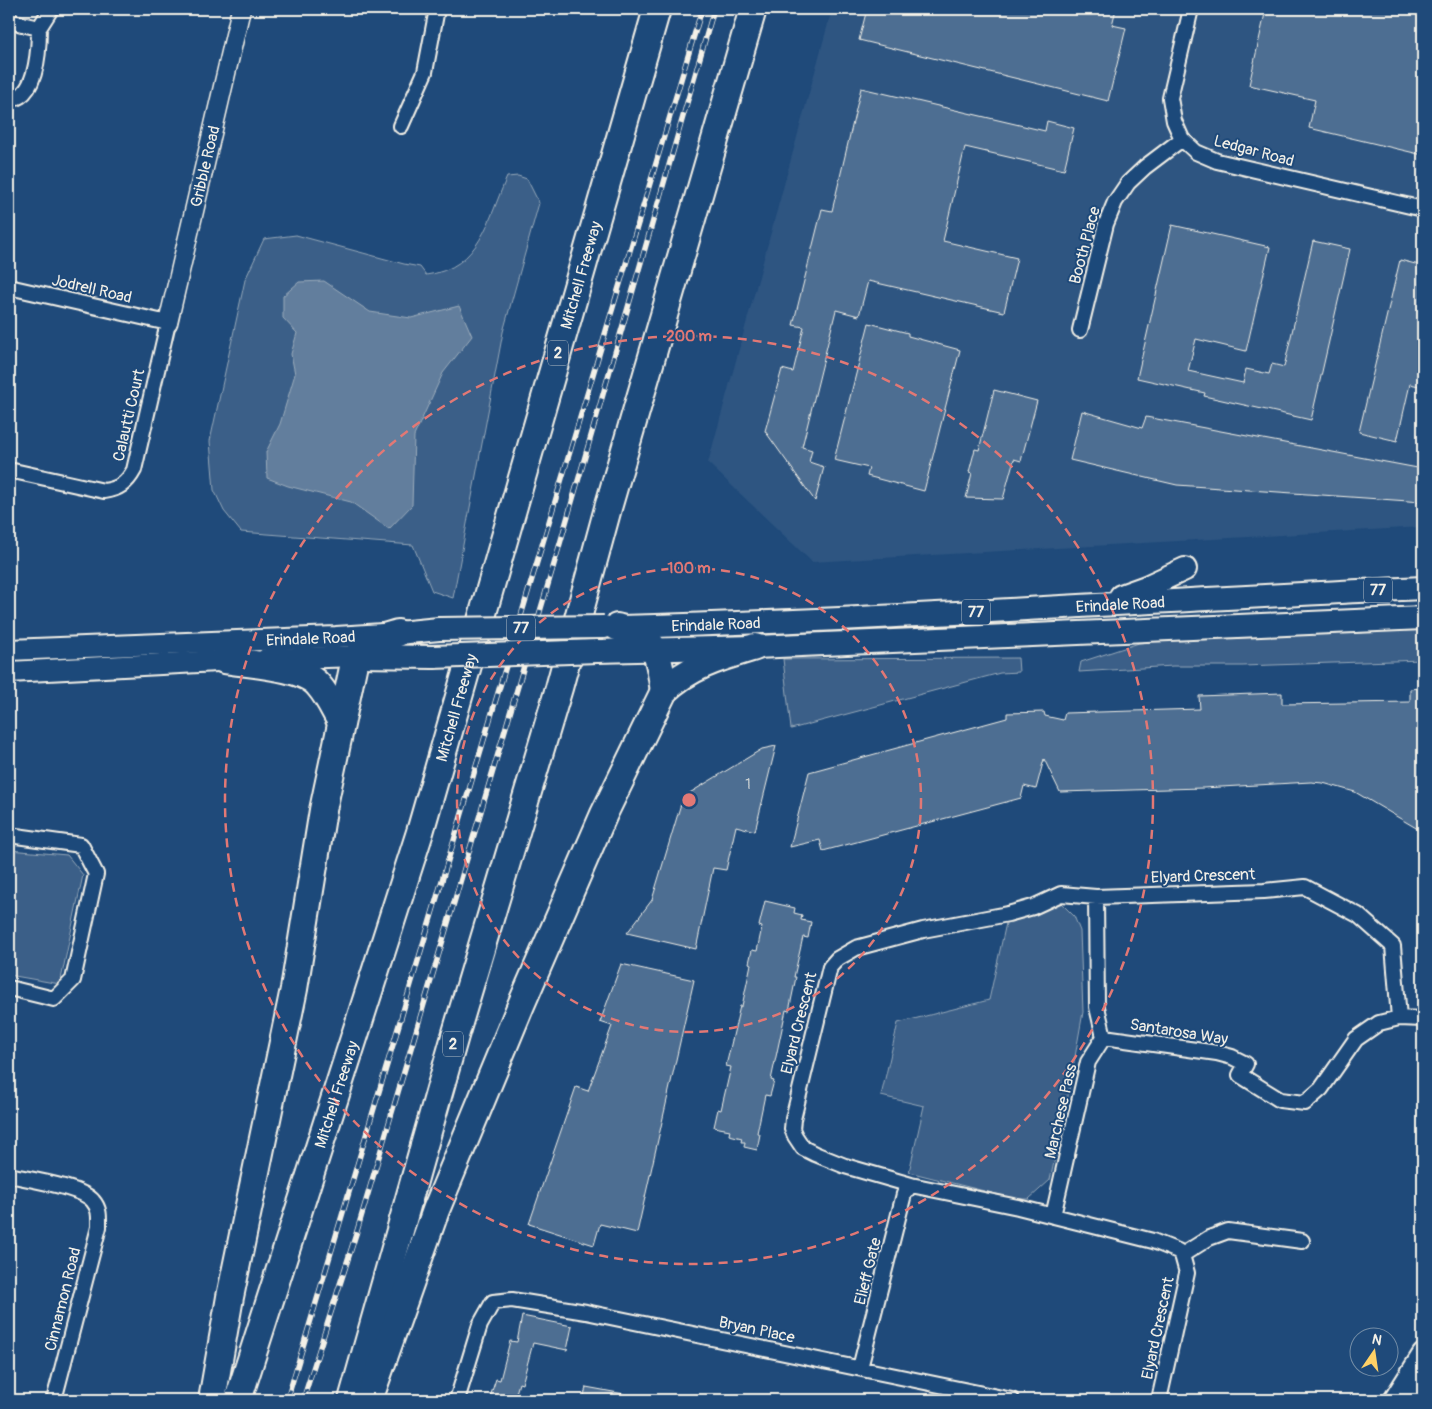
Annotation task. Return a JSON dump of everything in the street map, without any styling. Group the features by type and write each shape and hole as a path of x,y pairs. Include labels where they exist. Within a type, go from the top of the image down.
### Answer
{"highway":[{"name":"Mitchell Freeway","path":"238,1400 420,832 657,9"},
{"name":"2","path":"352,1400 455,1036 559,688 608,508 753,9"},
{"path":"611,627 636,633 647,640 655,650 664,691"},
{"path":"212,1400 230,1298 294,988 323,810 354,663 360,650 371,642 398,633"},
{"path":"369,1400 436,1210 517,1014 604,814 664,691 680,677 698,667 755,647"},
{"path":"224,660 296,671 308,676 319,684 341,722"}],"main road":[{"path":"1094,604 1146,587 1185,569"},
{"name":"Erindale Road","path":"9,650 336,637 439,630 755,623 1423,588"},
{"name":"Erindale Road","path":"9,672 224,660 357,656 433,657 755,647 1423,618"},
{"path":"1394,1400 1423,1354"},
{"path":"1411,1400 1423,1380"}],"street":[{"path":"9,100 21,96 32,82 39,45 38,28 51,9"},
{"name":"Gribble Road","path":"168,323 241,9"},
{"path":"401,126 425,72 437,9"},
{"path":"1182,139 1174,121 1170,98 1191,9"},
{"path":"9,21 38,28"},
{"name":"Ledgar Road","path":"1182,139 1196,152 1217,161 1423,209"},
{"name":"Booth Place","path":"1080,330 1106,224 1114,202 1128,183 1145,167 1182,139"},
{"name":"Jodrell Road","path":"9,287 168,323"},
{"name":"Calautti Court","path":"9,470 104,491 112,490 125,483 134,470 168,323"},
{"path":"9,835 81,845 96,874 73,980 54,999 9,988"},
{"name":"Elyard Crescent","path":"1159,1400 1187,1273 1182,1255 1174,1249 1153,1241 1018,1207 911,1184 845,1166 806,1150 796,1138 793,1131 793,1119 830,967 836,959 848,952 871,944 922,930 1008,914 1033,907 1061,894 1096,897 1304,887 1358,915 1393,946 1399,1018"},
{"path":"1096,897 1097,1007 1104,1037"},
{"name":"Santarosa Way","path":"1104,1037 1225,1054 1246,1064 1240,1075 1280,1100 1305,1103 1321,1089 1356,1039 1379,1023 1399,1018 1423,1019"},
{"name":"Marchese Pass","path":"1053,1216 1088,1062 1104,1037"},
{"name":"Cinnamon Road","path":"9,1175 77,1191 93,1200 99,1212 99,1227 54,1400"},
{"name":"Elieff Gate","path":"860,1368 904,1194 911,1184"},
{"path":"1182,1255 1209,1238 1228,1232 1302,1242"},
{"name":"Bryan Place","path":"458,1400 480,1324 493,1302 512,1300 586,1312 1012,1400"}],"shaded area":[{"path":"832,9 1423,9 1423,527 812,562 708,463"},
{"path":"518,176 527,179 539,203 503,332 453,598 432,591 413,545 241,532 224,511 214,490 210,441 245,280 264,239 296,235 420,267 426,275 444,271 459,263 471,252 488,225 507,177"},
{"path":"324,281 370,312 411,318 459,306 472,336 443,373 414,436 412,505 389,529 351,502 288,486 267,478 266,452 280,424 295,374 291,354 297,333 283,318 283,296 299,282"},
{"path":"1423,627 1423,660 1242,666 1173,666 1079,672 1081,662 1139,643 1196,637"},
{"path":"1018,658 1019,672 1000,673 791,729 783,659"},
{"path":"9,850 67,855 83,875 60,984 9,975"},
{"path":"1061,903 1074,916 1080,931 1083,1012 1064,1118 1050,1180 1029,1199 1016,1199 909,1172 924,1106 881,1096 898,1023 989,1000 1008,914 1023,914"}],"building":[{"path":"867,9 1116,9 1112,25 1126,28 1108,101 859,40"},
{"path":"1266,9 1423,9 1423,155 1309,128 1315,100 1249,85"},
{"path":"861,88 1045,131 1047,121 1074,128 1064,170 965,147 943,241 1017,258 1004,312 868,281 859,316 836,310 802,447 812,450 809,462 824,467 815,501 765,431 782,369 793,372 804,327 793,325 822,209 832,211"},
{"path":"1172,225 1270,247 1246,351 1196,339 1188,371 1243,383 1246,369 1269,374 1272,364 1284,367 1313,241 1350,249 1311,420 1204,396 1205,393 1137,378"},
{"path":"1400,260 1423,266 1423,387 1410,384 1397,441 1359,432"},
{"path":"869,323 908,333 908,336 960,350 924,491 867,476 869,468 834,460"},
{"path":"994,390 1037,401 1021,461 1014,459 1003,499 966,498 972,473 969,472 975,449 979,450"},
{"path":"1082,411 1142,428 1146,417 1423,469 1423,502 1177,485 1070,460"},
{"path":"1419,688 1423,692 1423,832 1355,792 1323,783 1060,792 1044,759 1036,789 1024,786 1021,798 823,851 820,840 790,847 809,772 1007,718 1007,713 1044,712 1045,716 1063,720 1065,713 1200,709 1199,696 1282,693 1282,704 1410,702 1410,689"},
{"path":"776,746 755,831 736,826 726,870 713,868 696,949 627,933 652,900 683,797 762,749"},
{"path":"765,901 795,908 794,913 802,915 801,920 811,922 808,938 803,937 789,1011 786,1010 771,1080 774,1081 770,1096 765,1095 757,1133 760,1134 757,1150 744,1147 745,1142 741,1142 742,1138 729,1135 730,1130 714,1127 718,1109 721,1110 731,1067 726,1066 740,1006 742,1006 752,950 757,951 762,927 759,926"},
{"path":"621,964 694,980 637,1233 600,1224 594,1245 529,1224 576,1087 588,1091 612,1026 600,1022"},
{"path":"522,1316 572,1326 567,1350 533,1343 522,1384 519,1383 514,1400 489,1400 496,1379 500,1380 510,1341 517,1342"},
{"path":"586,1387 624,1394 624,1400 583,1400"}],"railway":[{"path":"287,1400 702,9"},
{"path":"303,1400 357,1231 557,554 714,9"}]}
